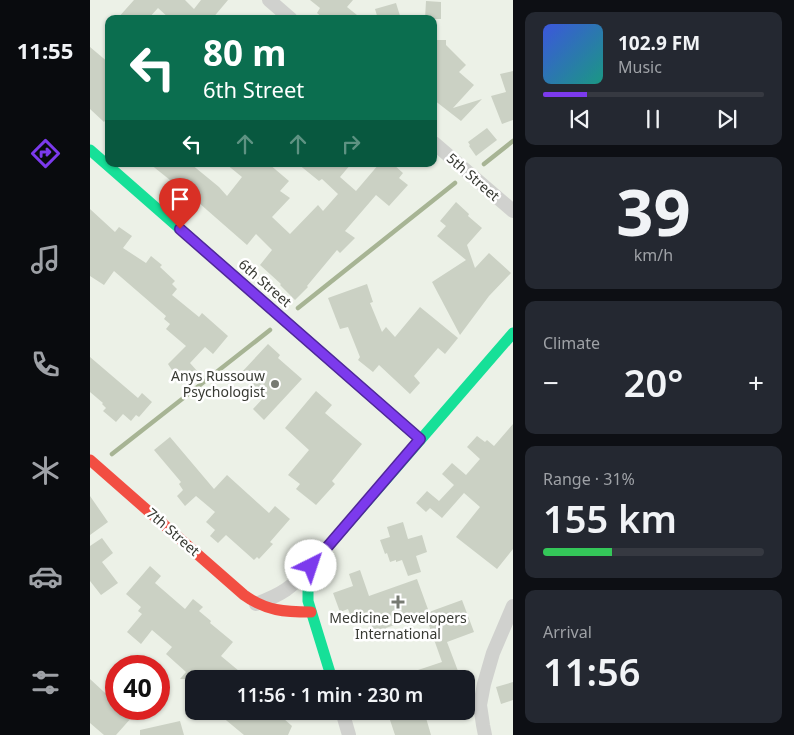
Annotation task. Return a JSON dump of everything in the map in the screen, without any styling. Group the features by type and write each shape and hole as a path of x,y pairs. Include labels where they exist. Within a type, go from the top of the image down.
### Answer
{"street":[{"path":"269,0 286,15"},
{"name":"5th Street","path":"437,146 513,212"},
{"name":"6th Street","path":"90,150 105,163"},
{"name":"6th Street","path":"109,167 420,439"},
{"path":"256,604 281,594 311,566 513,334"},
{"name":"7th Street","path":"90,460 256,604 276,610 311,612"},
{"path":"311,566 307,591 311,612 329,670"},
{"path":"485,735 480,705 484,684 493,653 513,606"},
{"path":"345,720 349,735"}],"building":[{"path":"134,0 185,0 194,9 201,0 228,0 215,15 166,15 158,8 152,15 121,15"},
{"path":"310,0 353,0 347,7 357,15 319,15 317,13 320,8"},
{"path":"426,1 441,2 441,19 437,19 437,15 425,15"},
{"path":"396,3 400,15 377,15 375,9"},
{"path":"437,40 446,40 446,45 466,65 459,72 474,85 453,108 482,99 461,121 437,102"},
{"path":"90,47 105,60 104,122 90,109"},
{"path":"513,71 513,120 502,124 491,96 506,92 500,74"},
{"path":"487,128 497,140 476,156 468,142"},
{"path":"154,167 195,167 227,196 242,177 230,167 273,167 289,181 280,191 290,198 272,217 290,234 318,205 323,211 338,194 322,179 319,181 302,167 348,167 340,177 356,191 376,167 396,167 403,173 399,178 408,185 389,206 376,195 345,231 355,238 340,253 337,250 308,287 295,300 260,265 272,250 256,234 247,245 191,196 186,202 166,184 170,180"},
{"path":"456,202 482,228 467,245 475,268 489,253 511,273 489,296 460,335 432,282 466,260 437,236 446,226 440,221"},
{"path":"90,209 115,232 119,227 132,236 123,248 146,263 151,256 162,265 160,267 175,281 172,284 177,289 172,295 199,317 202,313 228,336 213,354 205,347 190,363 198,372 181,384 168,364 186,346 166,329 170,324 164,319 166,316 114,271 104,285 90,276"},
{"path":"367,284 373,302 370,303 382,332 386,327 395,337 420,307 458,338 445,354 438,348 414,376 420,383 410,394 379,365 373,372 358,360 360,357 348,327 340,329 328,298"},
{"name":"Anys Russouw Psychologist","path":"268,344 280,355 278,358 302,379 264,420 253,409 265,396 241,373"},
{"path":"90,357 138,398 142,393 152,402 139,417 136,415 131,421 123,414 116,422 103,411 106,408 103,403 90,392"},
{"path":"316,391 332,405 325,413 362,444 332,481 335,484 316,505 296,489 300,484 288,475 309,450 285,428"},
{"path":"513,424 513,549 497,569 456,537 480,507 464,493 442,518 430,508 426,512 416,503 427,491 439,501 454,485 442,474 452,463 466,475 480,459 467,447 477,436 485,442 487,440 494,446"},
{"path":"170,437 214,489 227,475 269,513 275,506 290,519 270,542 273,544 259,559 257,557 254,560 226,535 218,543 210,536 215,530 206,522 215,512 196,496 185,506 177,496 183,490 179,484 181,482 154,450"},
{"path":"90,496 108,522 90,535"},
{"path":"403,522 408,539 422,535 427,552 416,556 421,572 408,576 402,560 390,562 380,540 390,537 387,527"},
{"path":"102,538 113,553 102,562 118,583 101,595 90,581 90,546"},
{"path":"150,566 161,576 155,583 185,609 193,599 203,607 199,611 211,621 210,623 233,642 221,656 238,670 185,671 170,658 170,655 166,654 172,647 152,630 141,644 127,632 142,614 138,611 141,607 126,594"},
{"path":"360,570 369,596 417,579 429,612 462,600 474,632 447,642 458,670 418,670 442,662 425,614 386,628 387,631 375,636 370,620 359,624 355,613 350,614 348,609 340,612 333,593 353,586 349,574"},
{"path":"90,679 105,693 105,720 129,720 116,735 104,735 90,723"},
{"path":"513,682 513,700 501,704 496,687"},
{"path":"226,720 285,720 292,726 288,735 244,735"},
{"path":"390,720 427,720 431,735 395,735"},
{"path":"180,721 184,735 140,735 140,730"}],"waterway":[{"path":"484,164 513,141"},
{"path":"298,308 455,183"},
{"path":"112,454 270,330"}],"traffic: fast":[{"path":"90,150 105,163"},
{"path":"109,167 420,439"},
{"path":"329,670 308,601 311,566 513,333"}],"traffic: jam":[{"path":"90,460 244,595 276,610 311,612"}],"place":[{"name":"Anys Russouw Psychologist","path":"275,384"},
{"name":"Medicine Developers International","path":"398,602"}],"route":[{"path":"180,229 420,439 311,566"}]}
